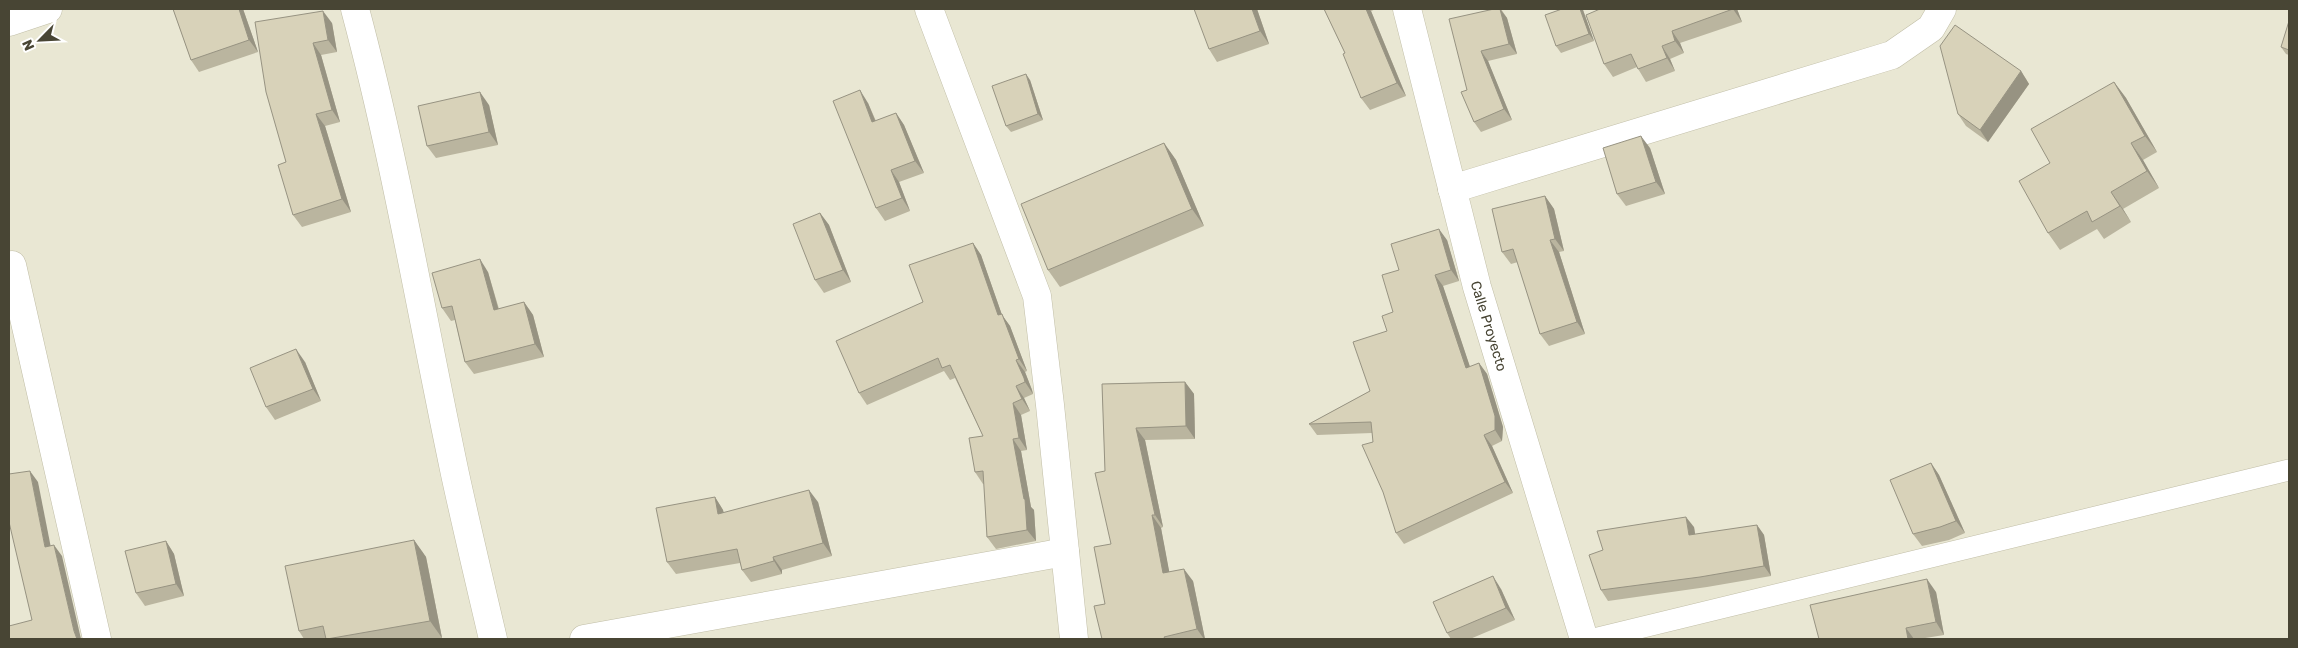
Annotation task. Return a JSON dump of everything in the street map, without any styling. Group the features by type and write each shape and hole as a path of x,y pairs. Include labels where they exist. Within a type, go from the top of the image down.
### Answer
{"street":[{"path":"9,22 48,9"},
{"path":"355,9 374,78 410,244 455,474 493,639"},
{"name":"Calle Proyecto","path":"1407,9 1477,287 1584,639"},
{"path":"1452,189 1892,55 1932,28 1942,9"},
{"path":"938,11 1037,296 1074,639"},
{"path":"12,265 96,639"},
{"path":"584,639 1065,552"}],"lane":[{"path":"1594,639 2289,470"}],"shaded area":[{"path":"9,9 2289,9 2289,639 9,639"}],"building":[{"path":"173,9 239,9 249,40 191,60"},
{"path":"1194,9 1252,9 1260,31 1209,49"},
{"path":"1324,9 1366,9 1397,83 1361,98 1343,54 1345,53"},
{"path":"1500,9 1509,44 1481,51 1504,109 1474,122 1461,92 1467,90 1449,19"},
{"path":"1562,9 1580,9 1589,34 1556,46 1545,15"},
{"path":"1600,9 1733,9 1672,31 1675,41 1662,46 1667,58 1638,69 1631,54 1604,64 1586,15"},
{"path":"323,11 328,40 313,43 332,110 316,114 342,199 293,215 278,165 286,162 266,92 255,22"},
{"path":"2289,21 2289,50 2281,47"},
{"path":"1955,25 2021,71 1980,130 1958,114 1940,46"},
{"path":"1026,74 1038,114 1006,126 992,86"},
{"path":"2114,82 2145,136 2131,143 2147,171 2111,192 2120,206 2092,222 2087,211 2048,233 2019,181 2050,163 2031,129"},
{"path":"860,90 872,122 896,113 915,161 891,170 902,198 876,208 833,101"},
{"path":"480,92 489,132 427,146 418,106"},
{"path":"1641,136 1656,182 1617,194 1603,148"},
{"path":"1164,143 1192,209 1048,270 1021,204"},
{"path":"1545,196 1555,239 1550,240 1577,322 1540,334 1513,249 1502,252 1492,209"},
{"path":"820,213 843,270 815,280 793,224"},
{"path":"1439,229 1451,270 1435,275 1466,368 1479,363 1495,416 1495,430 1484,435 1505,482 1396,533 1383,492 1362,445 1373,442 1371,422 1309,424 1370,391 1353,342 1387,331 1382,316 1393,312 1382,275 1399,270 1391,244"},
{"path":"973,243 998,315 1002,314 1019,359 1016,360 1025,382 1016,386 1022,399 1013,403 1019,438 1013,439 1025,499 1027,530 987,537 983,471 975,472 969,438 983,436 950,365 942,368 938,358 859,393 836,341 923,302 909,265"},
{"path":"480,259 494,310 524,302 535,344 465,362 452,306 442,308 432,273"},
{"path":"296,349 313,389 266,407 250,368"},
{"path":"1185,382 1186,426 1136,428 1155,515 1152,515 1163,573 1184,569 1197,629 1164,637 1165,639 1102,639 1094,606 1105,604 1094,547 1111,544 1095,473 1105,471 1102,384"},
{"path":"1931,463 1956,521 1913,534 1890,480"},
{"path":"30,471 45,547 54,545 77,639 9,639 9,626 32,620 9,522 9,474"},
{"path":"809,490 823,543 773,557 774,561 742,570 737,549 667,562 656,508 715,497 718,514"},
{"path":"1686,517 1689,535 1757,525 1764,566 1700,577 1601,590 1589,555 1603,550 1597,531"},
{"path":"414,540 430,621 327,639 323,626 299,631 285,566"},
{"path":"166,541 176,584 136,593 125,551"},
{"path":"1493,576 1506,608 1447,633 1433,602"},
{"path":"1927,579 1936,622 1906,628 1908,639 1819,639 1810,605"}]}
